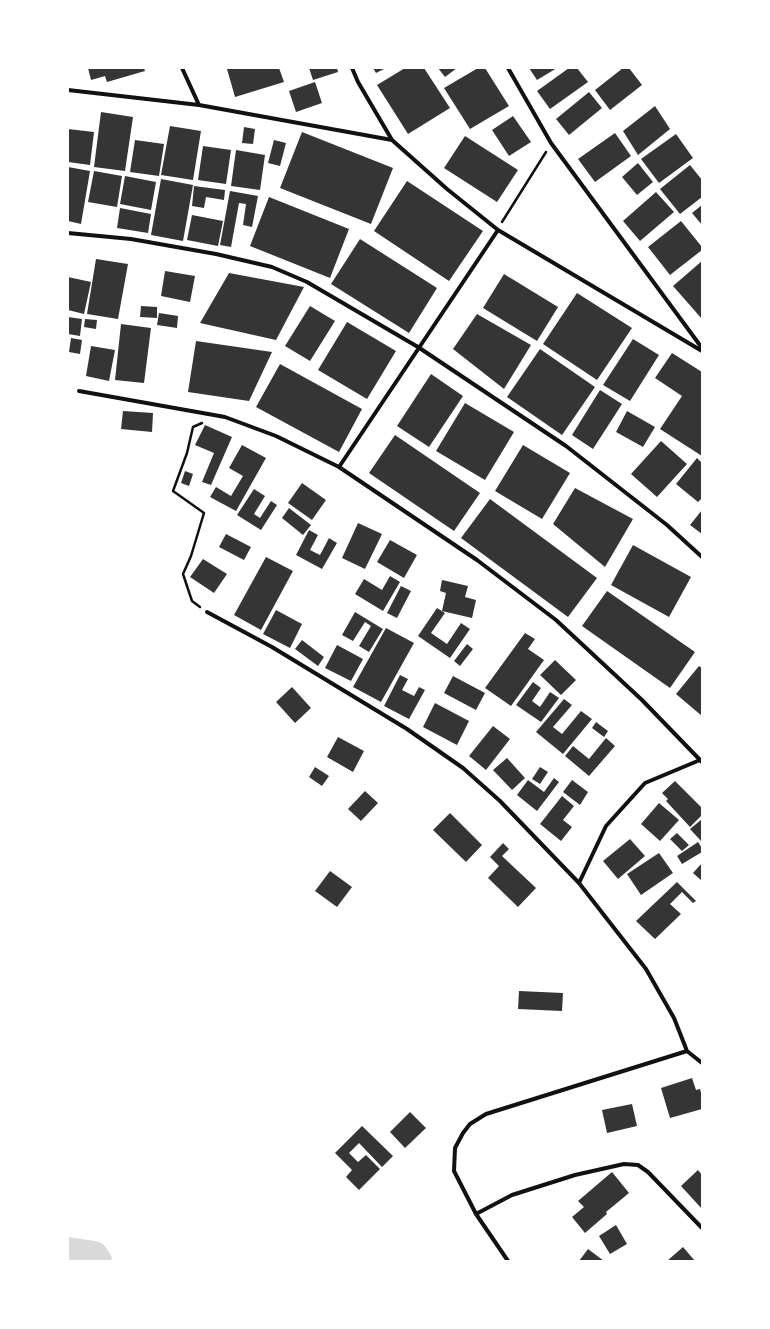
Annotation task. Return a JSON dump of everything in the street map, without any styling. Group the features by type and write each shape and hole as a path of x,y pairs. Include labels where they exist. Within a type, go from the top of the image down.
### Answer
{"street":[{"path":"182,68 199,105"},
{"path":"352,68 358,82 392,140 448,190 498,230 702,350"},
{"path":"508,68 551,143 702,350"},
{"path":"68,90 199,105 392,140"},
{"path":"339,467 418,347 498,230"},
{"path":"68,233 131,239 216,254 272,267 307,282 418,347 566,446 667,525 702,557"},
{"path":"79,391 225,417 276,436 339,467 477,560 556,620 642,700 701,761 646,783 606,826 579,883"},
{"path":"207,612 272,647 407,729 463,768 500,801 579,883 646,969 674,1018 687,1051 702,1063"},
{"path":"508,1261 476,1214 454,1171 455,1148 470,1124 486,1114 687,1051"},
{"path":"476,1214 512,1195 575,1175 624,1164 638,1166 648,1172 702,1228"}],"path":[{"path":"498,230 551,143"},
{"path":"207,612 192,601 183,574 191,556 204,513 173,491 187,453 193,427 216,415"}],"building":[{"path":"88,68 144,68 145,71 107,82 105,76 91,80"},
{"path":"279,68 284,82 235,97 227,69"},
{"path":"309,68 337,68 338,72 313,80"},
{"path":"373,68 386,68 376,73"},
{"path":"405,68 424,68 450,108 408,134 377,85"},
{"path":"438,68 457,68 445,77"},
{"path":"478,68 485,68 509,106 470,129 444,88"},
{"path":"529,68 557,68 537,80"},
{"path":"569,68 577,68 588,82 550,109 537,91"},
{"path":"623,68 629,68 642,85 610,110 595,90"},
{"path":"315,82 322,103 296,112 289,91"},
{"path":"589,92 602,108 569,135 556,119"},
{"path":"655,106 670,129 638,155 623,131"},
{"path":"101,112 133,117 125,171 94,167"},
{"path":"513,116 531,142 509,156 492,130"},
{"path":"170,126 201,131 193,180 161,175"},
{"path":"244,127 255,129 253,144 242,143"},
{"path":"68,129 94,132 90,165 68,162"},
{"path":"302,132 393,168 371,224 280,188"},
{"path":"615,133 631,156 595,182 578,159"},
{"path":"676,134 693,158 659,183 641,159"},
{"path":"465,136 518,170 497,202 444,168"},
{"path":"135,140 164,144 159,176 130,172"},
{"path":"274,140 286,143 280,166 268,163"},
{"path":"203,146 231,150 226,184 198,180"},
{"path":"236,150 265,155 260,190 231,186"},
{"path":"638,163 653,182 637,195 622,177"},
{"path":"690,165 702,180 702,197 680,214 660,189"},
{"path":"68,167 90,171 81,224 68,221"},
{"path":"94,171 122,176 117,207 88,202"},
{"path":"125,176 156,182 151,210 120,204"},
{"path":"161,179 193,185 183,241 151,235"},
{"path":"407,181 483,231 449,281 374,231"},
{"path":"194,186 225,190 224,200 206,197 204,208 192,206"},
{"path":"230,191 258,196 252,227 243,225 246,204 239,203 231,247 220,245"},
{"path":"656,192 674,212 640,241 623,221"},
{"path":"269,197 349,229 330,278 250,246"},
{"path":"702,205 702,225 692,213"},
{"path":"120,208 151,214 148,233 117,228"},
{"path":"192,215 223,221 218,246 187,240"},
{"path":"681,221 702,247 702,250 670,275 648,247"},
{"path":"360,239 437,288 409,333 331,284"},
{"path":"96,259 128,264 118,319 87,314"},
{"path":"702,261 702,319 673,286"},
{"path":"165,271 195,276 190,302 161,296"},
{"path":"229,273 304,287 276,340 200,323"},
{"path":"504,274 558,307 537,341 483,308"},
{"path":"68,277 91,282 84,314 68,310"},
{"path":"577,293 632,328 597,380 543,344"},
{"path":"141,306 157,307 157,318 140,317"},
{"path":"310,306 335,321 310,361 285,346"},
{"path":"159,313 178,316 177,328 157,325"},
{"path":"477,314 531,345 504,389 453,349"},
{"path":"68,317 82,319 80,336 68,334"},
{"path":"85,319 97,320 96,329 84,327"},
{"path":"347,322 396,351 367,399 318,370"},
{"path":"121,324 151,328 144,383 115,380"},
{"path":"71,338 82,340 80,354 69,352"},
{"path":"633,339 659,355 630,401 603,385"},
{"path":"196,341 272,352 249,401 188,392"},
{"path":"91,346 115,350 109,381 86,376"},
{"path":"540,349 595,387 562,435 507,397"},
{"path":"672,353 702,372 702,456 660,429 682,396 655,378"},
{"path":"280,364 362,409 339,452 256,407"},
{"path":"431,374 463,396 429,447 397,426"},
{"path":"600,390 622,404 593,449 572,435"},
{"path":"465,403 514,432 485,480 436,451"},
{"path":"123,411 153,413 152,432 121,429"},
{"path":"627,411 655,427 643,447 616,432"},
{"path":"205,425 232,437 211,485 202,482 214,453 195,445"},
{"path":"395,435 480,493 454,531 369,473"},
{"path":"661,441 687,464 657,497 631,474"},
{"path":"242,445 266,458 236,511 210,497 216,487 231,496 243,476 229,468"},
{"path":"523,445 570,473 542,519 495,491"},
{"path":"697,458 702,463 702,498 698,502 676,484"},
{"path":"185,471 193,474 189,486 181,483"},
{"path":"302,483 326,500 312,520 288,503"},
{"path":"575,488 633,519 605,567 553,524"},
{"path":"254,489 265,496 254,514 260,518 271,501 277,505 261,530 237,515"},
{"path":"490,499 597,578 568,617 461,538"},
{"path":"289,508 311,525 303,535 282,518"},
{"path":"702,510 702,534 690,525"},
{"path":"358,523 382,534 365,569 342,558"},
{"path":"309,530 318,535 310,550 320,555 329,538 337,543 322,569 296,555"},
{"path":"226,534 251,547 244,560 219,547"},
{"path":"390,540 417,555 404,578 377,562"},
{"path":"633,545 691,577 669,617 611,585"},
{"path":"266,557 293,571 261,630 234,615"},
{"path":"203,559 227,574 214,593 190,577"},
{"path":"390,576 400,582 383,611 355,594 364,579 382,590"},
{"path":"442,580 468,586 465,597 476,600 472,618 442,611 446,593 440,591"},
{"path":"401,586 411,591 397,618 387,613"},
{"path":"607,591 695,652 670,688 582,626"},
{"path":"437,608 445,613 431,633 447,644 461,623 470,629 450,658 418,636"},
{"path":"276,610 302,624 290,648 263,634"},
{"path":"355,612 383,629 369,652 359,646 371,626 365,622 353,641 342,635"},
{"path":"386,628 414,643 381,702 353,687"},
{"path":"525,633 535,639 528,649 544,660 511,706 485,688"},
{"path":"302,640 324,657 318,666 295,649"},
{"path":"467,644 473,649 460,666 454,661"},
{"path":"337,645 363,659 351,681 325,668"},
{"path":"555,660 576,680 561,695 540,675"},
{"path":"699,666 702,668 702,716 676,694"},
{"path":"400,675 408,679 402,690 414,696 419,687 425,690 409,719 384,706"},
{"path":"453,676 485,693 476,710 444,693"},
{"path":"533,682 541,688 532,701 540,707 550,692 559,698 541,722 516,705"},
{"path":"292,687 311,708 295,723 276,702"},
{"path":"564,699 572,705 553,727 562,734 581,711 592,719 563,754 536,732"},
{"path":"435,703 469,721 457,745 423,727"},
{"path":"596,722 608,731 604,737 592,728"},
{"path":"493,726 510,739 486,770 469,756"},
{"path":"338,737 364,751 353,772 327,757"},
{"path":"606,738 615,746 589,776 565,756 573,746 589,759"},
{"path":"507,758 525,778 512,790 493,770"},
{"path":"315,767 329,776 322,786 309,777"},
{"path":"540,767 548,772 540,784 532,779"},
{"path":"554,778 559,782 537,811 517,795 528,780 544,792"},
{"path":"572,780 588,792 580,805 563,792"},
{"path":"675,781 702,808 702,815 690,827 666,801 668,799 662,793"},
{"path":"365,791 378,803 361,821 348,809"},
{"path":"562,796 574,806 563,820 572,827 561,841 540,824"},
{"path":"659,803 679,820 660,841 641,824"},
{"path":"450,813 482,845 466,862 433,830"},
{"path":"702,819 702,842 690,829"},
{"path":"677,833 689,845 682,851 670,839"},
{"path":"630,839 645,856 618,879 603,861"},
{"path":"698,842 702,848 702,852 682,864 677,856"},
{"path":"503,843 509,849 502,856 536,888 518,907 488,878 499,866 490,857"},
{"path":"659,853 673,873 641,895 627,874"},
{"path":"702,863 702,881 693,873"},
{"path":"330,871 352,887 337,907 315,891"},
{"path":"677,882 696,901 693,903 682,892 670,904 681,914 655,939 636,921"},
{"path":"519,991 563,993 562,1011 518,1009"},
{"path":"692,1078 696,1090 700,1089 702,1096 702,1109 670,1118 661,1088"},
{"path":"632,1104 637,1126 607,1133 602,1110"},
{"path":"410,1112 426,1128 405,1148 390,1132"},
{"path":"362,1126 393,1156 382,1167 359,1143 349,1153 358,1162 366,1155 380,1169 359,1190 346,1177 352,1170 335,1153"},
{"path":"698,1170 702,1175 702,1209 681,1186"},
{"path":"612,1172 629,1193 606,1212 607,1214 585,1233 572,1217 584,1207 578,1201"},
{"path":"616,1225 627,1244 610,1254 599,1236"},
{"path":"683,1247 695,1261 667,1261"},
{"path":"588,1249 604,1261 579,1261"}],"waterway":[{"path":"68,1251 94,1255 98,1261"}]}
